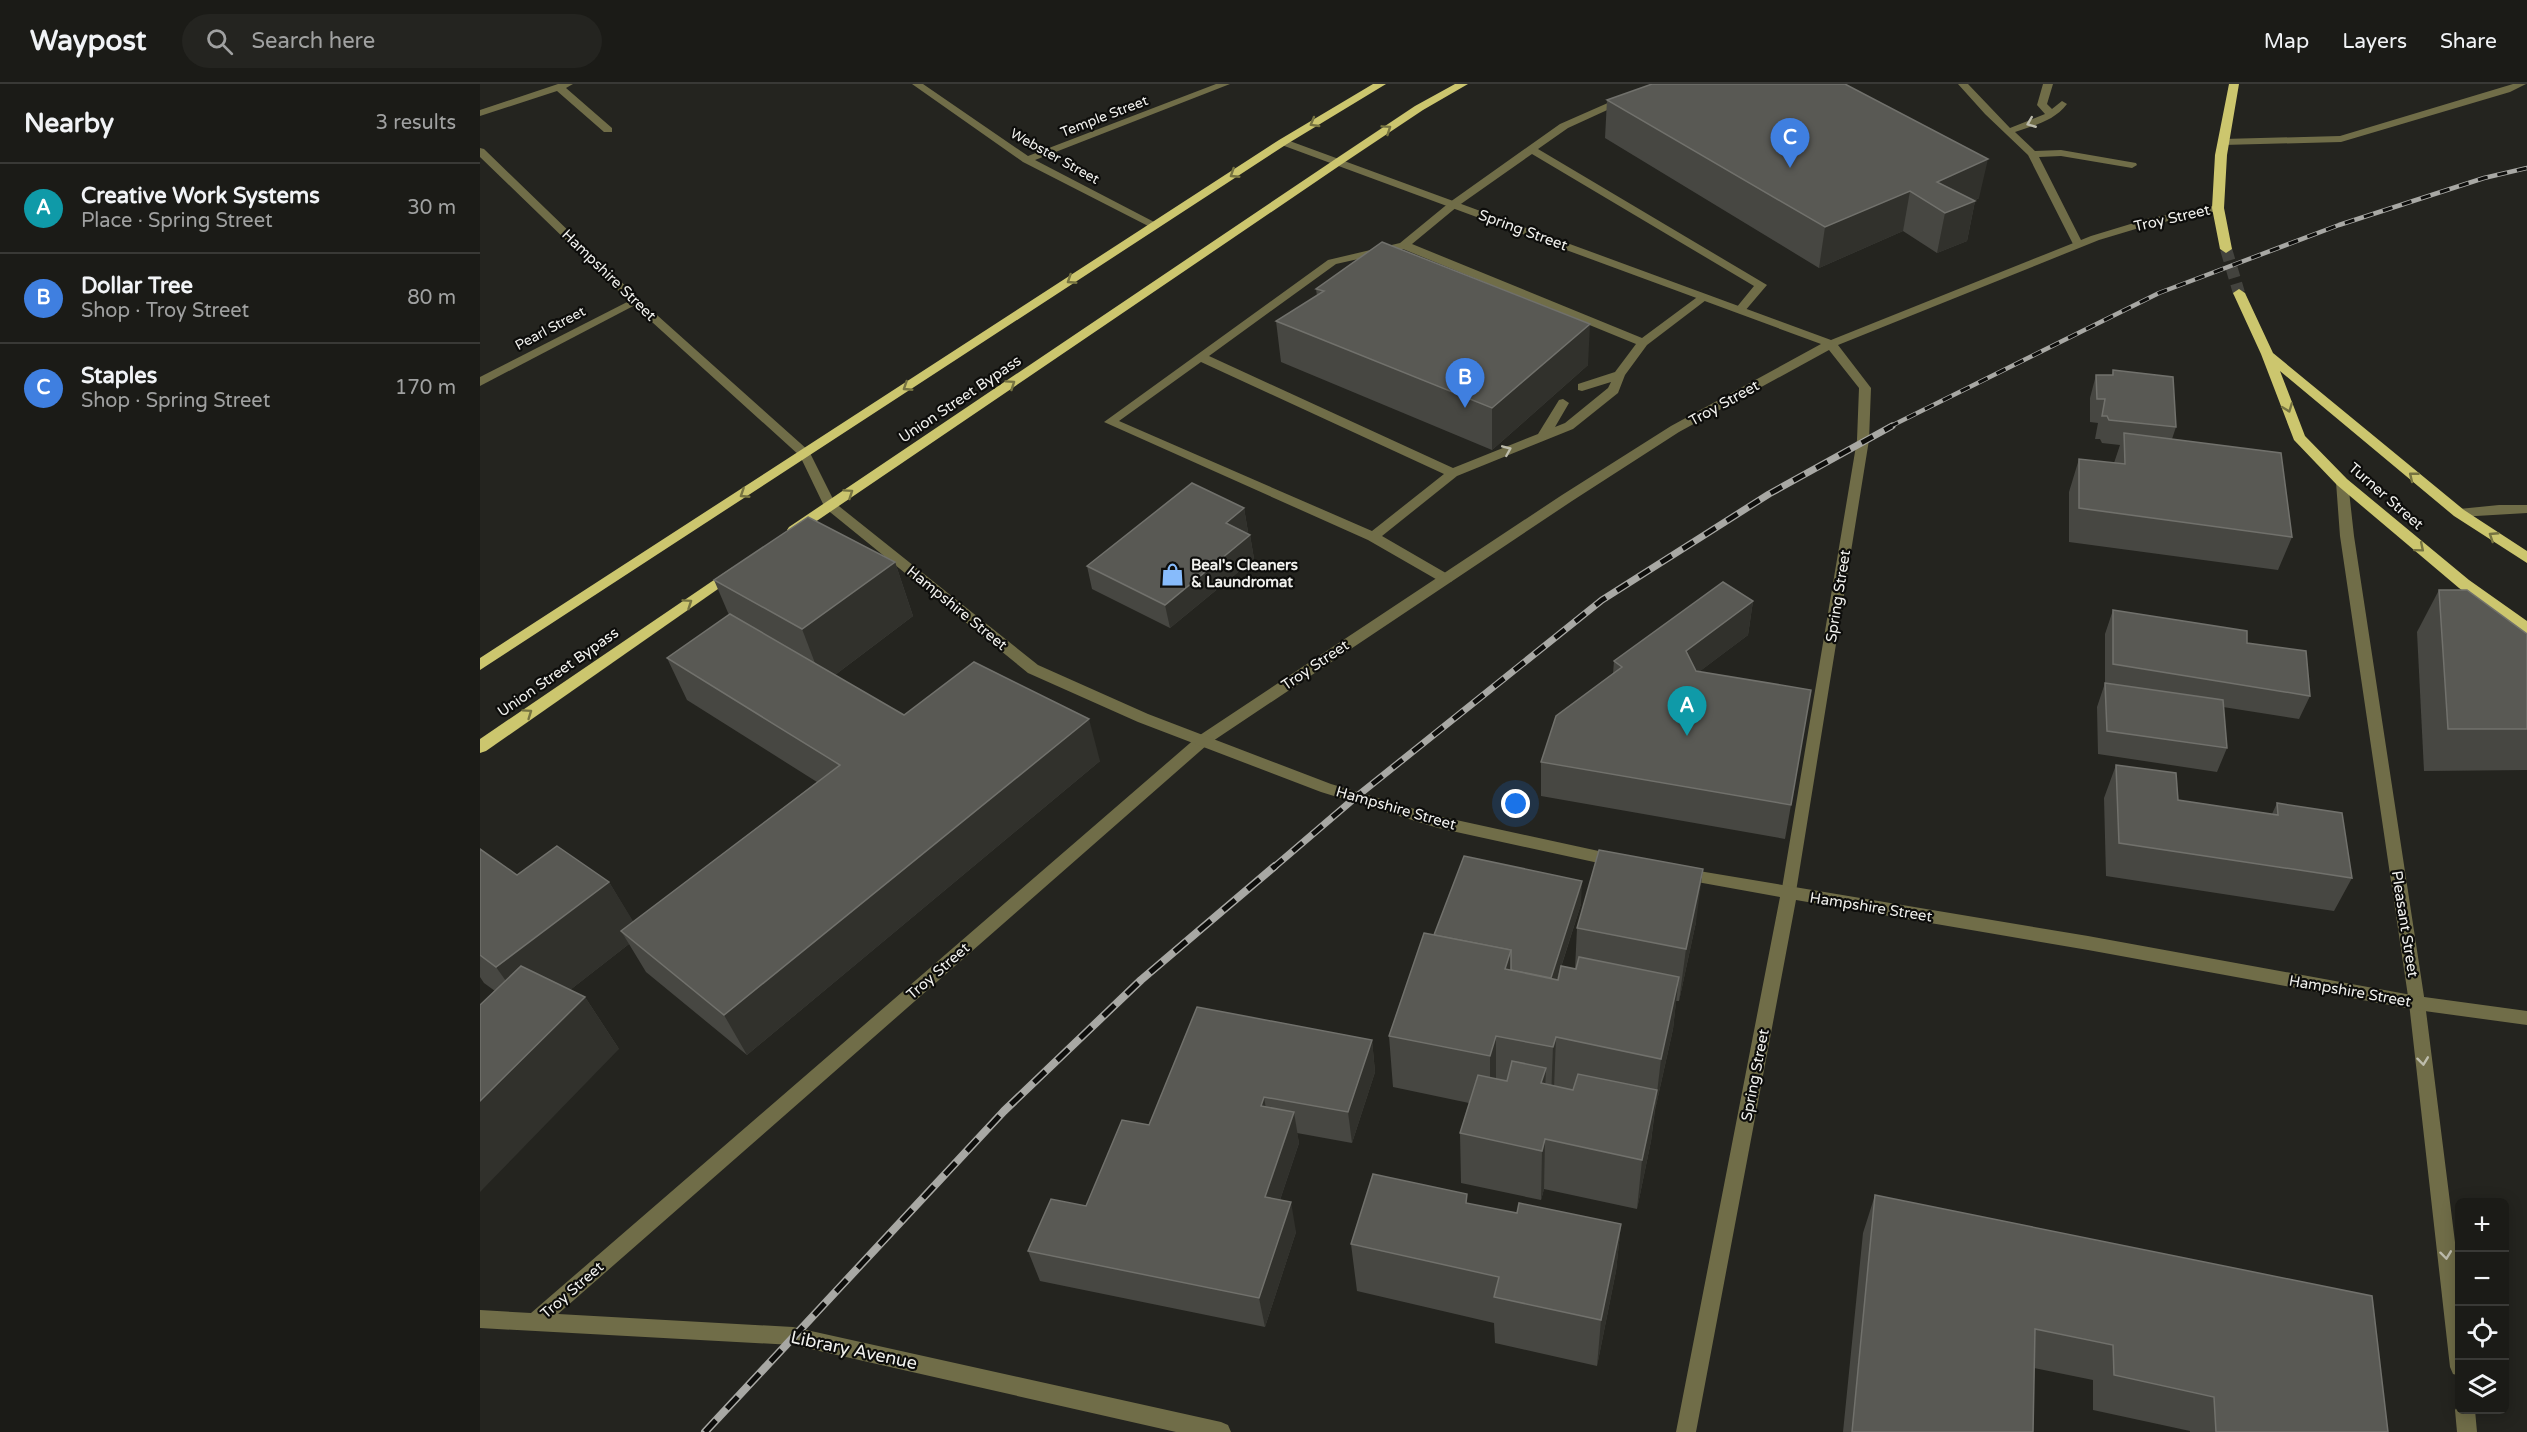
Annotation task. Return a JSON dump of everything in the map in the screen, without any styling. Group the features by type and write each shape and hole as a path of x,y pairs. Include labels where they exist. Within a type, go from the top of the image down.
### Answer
{"highway":[{"path":"480,666 1283,142 1381,84"},
{"name":"Union Street Bypass","path":"782,538 1419,108 1463,84"},
{"path":"2226,249 2218,208 2223,142 2234,84"},
{"name":"Turner Street","path":"2239,293 2267,354 2299,437 2342,482 2464,584 2527,629"},
{"name":"Turner Street","path":"2267,354 2459,513 2527,558"},
{"name":"Union Street Bypass","path":"480,747 744,565"}],"street":[{"name":"Webster Street","path":"916,84 1027,160 1154,226"},
{"name":"Temple Street","path":"1027,160 1225,84"},
{"path":"1446,579 1373,537 1110,422 1332,262 1404,245 1454,204 1564,126 1659,84"},
{"path":"1963,84 1988,112 2032,154 2078,244"},
{"path":"2048,84 2042,105 2052,115"},
{"path":"2223,142 2341,139 2521,84"},
{"path":"480,113 563,86 608,130"},
{"path":"2010,131 2052,115 2062,104"},
{"name":"Spring Street","path":"1283,142 1831,344 1865,388 1863,440 1789,894 1686,1432"},
{"path":"1531,149 1761,285 1740,310"},
{"name":"Hampshire Street","path":"480,151 635,301 805,454 830,505 1033,669 1143,718 1326,788 1438,822 1627,864"},
{"path":"2032,154 2061,153 2132,165"},
{"name":"Troy Street","path":"536,1321 1202,741 1446,579 1675,429 1831,344 2078,244 2147,222 2218,208"},
{"path":"1404,245 1643,343"},
{"path":"1373,537 1453,473 1569,426 1614,390 1619,375 1643,343 1704,297"},
{"name":"Pearl Street","path":"480,382 635,301"},
{"path":"1201,357 1453,473"},
{"path":"1582,387 1619,375"},
{"path":"1544,435 1563,403"},
{"name":"Pleasant Street","path":"2342,482 2348,548 2416,1003 2459,1360"},
{"path":"2459,513 2527,509"},
{"name":"Hampshire Street","path":"1661,870 1789,894 2088,943 2416,1003 2527,1018"},
{"name":"Library Avenue","path":"480,1319 793,1336 1221,1432"},
{"path":"2465,1414 2467,1432"}],"building":[{"path":"1652,84 1845,84 1988,159 1937,182 1975,201 1945,213 1910,191 1825,227 1607,100"},
{"path":"1382,242 1590,324 1492,408 1276,321 1324,291 1316,289"},
{"path":"2113,370 2173,377 2176,427 2109,420 2107,416 2102,416 2105,399 2097,399 2096,375 2113,375"},
{"path":"2124,433 2281,453 2292,537 2079,508 2079,459 2125,464"},
{"name":"Beal's Cleaners & Laundromat","path":"1192,483 1244,508 1226,523 1250,535 1165,605 1087,566"},
{"path":"808,517 895,562 802,629 714,580"},
{"path":"1723,582 1753,601 1686,651 1696,671 1811,690 1791,805 1541,762 1556,716 1622,667 1614,661"},
{"path":"2439,590 2467,590 2527,634 2527,729 2448,729"},
{"path":"2113,610 2247,631 2247,643 2306,651 2310,696 2113,664"},
{"path":"730,614 904,715 974,662 1089,719 724,1015 621,931 840,765 667,658"},
{"path":"2105,683 2223,700 2227,748 2107,731"},
{"path":"2116,765 2176,773 2178,800 2278,815 2277,803 2342,813 2352,878 2119,843"},
{"path":"557,846 609,882 496,967 480,955 480,849 517,875"},
{"path":"1599,850 1703,869 1686,949 1577,928"},
{"path":"1464,856 1582,881 1551,978 1511,970 1511,950 1434,935"},
{"path":"1424,933 1511,950 1505,969 1558,980 1561,966 1576,969 1579,957 1679,977 1661,1059 1556,1037 1553,1047 1496,1036 1490,1056 1389,1036"},
{"path":"521,966 585,997 480,1101 480,1005"},
{"path":"1197,1007 1372,1040 1348,1112 1264,1097 1261,1106 1294,1112 1265,1197 1291,1202 1259,1298 1028,1251 1051,1199 1086,1206 1122,1120 1149,1125"},
{"path":"1512,1061 1546,1068 1541,1083 1573,1090 1578,1074 1657,1090 1642,1160 1545,1139 1542,1151 1460,1133 1478,1075 1507,1081"},
{"path":"1373,1174 1467,1194 1466,1203 1517,1213 1519,1203 1621,1224 1601,1320 1494,1297 1499,1277 1351,1244"},
{"path":"1875,1195 2372,1296 2388,1432 2216,1432 2214,1397 2114,1375 2113,1345 2035,1329 2033,1432 1852,1432"}],"tunnel":[{"path":"2226,249 2239,293"}],"railway":[{"path":"1889,427 2159,293 2339,225 2484,178 2527,168"},
{"path":"1273,868 1356,797 1602,600 1769,494 1892,426"},
{"path":"705,1432 1004,1111 1141,980 1275,866"}],"place":[{"name":"Staples","path":"1790,168"},
{"name":"Dollar Tree","path":"1465,408"},
{"name":"Beal's Cleaners & Laundromat","path":"1173,574"},
{"name":"Creative Work Systems","path":"1687,736"}]}
